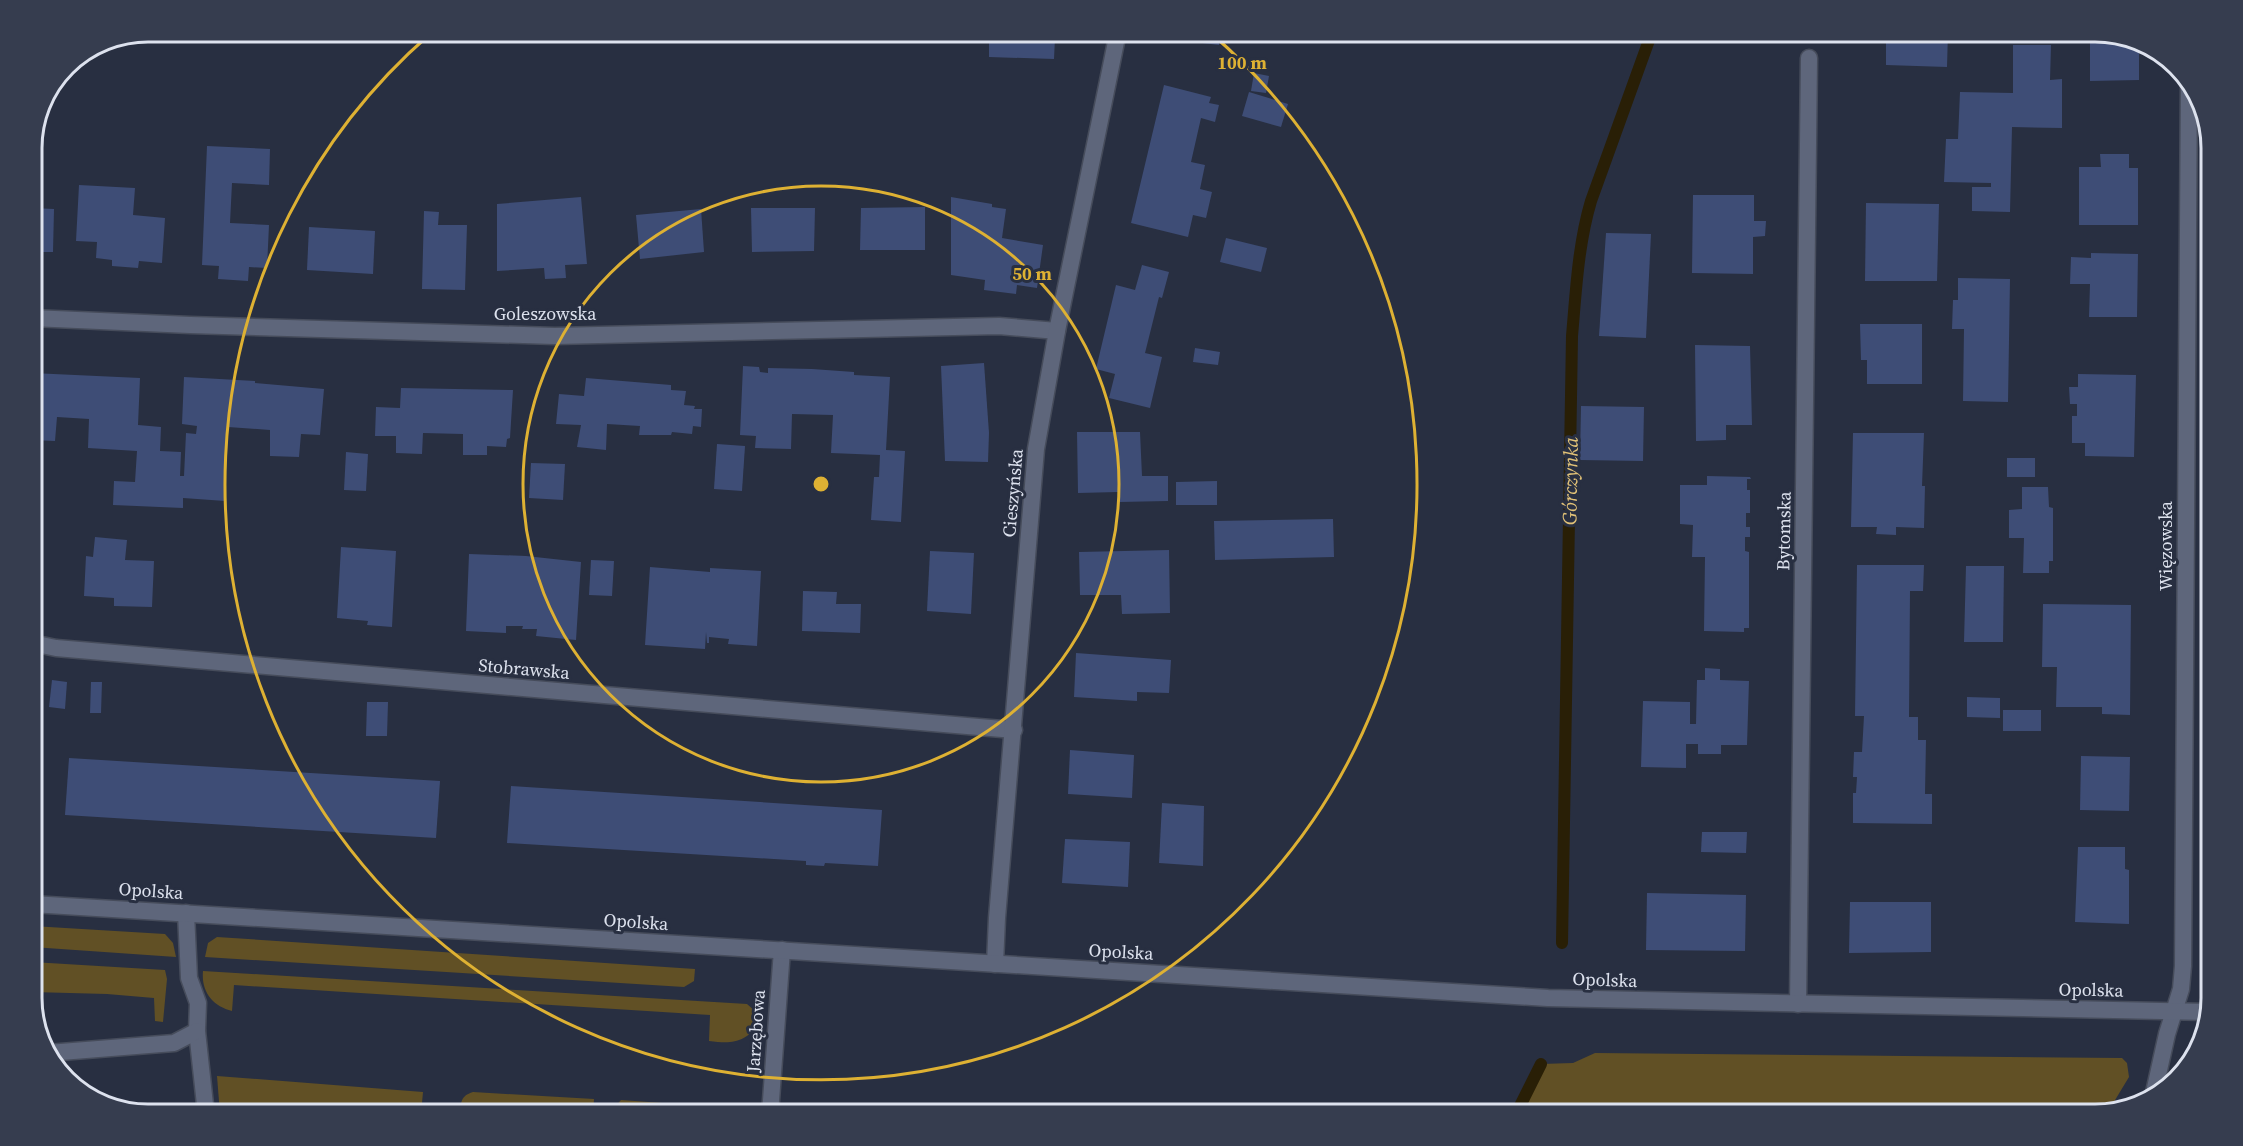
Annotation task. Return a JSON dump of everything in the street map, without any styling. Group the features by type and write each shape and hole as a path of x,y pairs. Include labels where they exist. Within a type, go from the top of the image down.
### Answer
{"street":[{"name":"Cieszyńska","path":"995,964 1036,449 1057,331 1116,42"},
{"name":"Bytomska","path":"1798,1004 1809,58"},
{"name":"Więzowska","path":"2156,1085 2181,989 2183,966 2189,99"},
{"name":"Goleszowska","path":"42,318 555,336 999,326 1057,331"},
{"name":"Stobrawska","path":"42,645 1014,730"},
{"name":"Opolska","path":"42,905 1548,998 2200,1012"},
{"path":"186,913 189,978 198,1003 197,1031 205,1104"},
{"name":"Jarzębowa","path":"771,1104 782,950"},
{"path":"57,1052 174,1043 197,1031"}],"shaded area":[{"path":"42,927 165,934 173,943 176,957 42,948"},
{"path":"217,937 695,969 694,981 684,987 205,957 208,943"},
{"path":"42,963 165,970 167,979 163,1022 155,1021 154,998 42,992"},
{"path":"203,971 747,1004 755,1011 760,1023 749,1035 738,1041 717,1042 709,1041 710,1015 234,985 232,1011 219,1006 206,992"},
{"path":"1595,1053 2122,1058 2127,1063 2129,1077 2114,1102 2095,1104 1521,1104 1541,1064 1573,1063"},
{"path":"217,1076 423,1092 422,1104 219,1104"},
{"path":"473,1092 594,1099 594,1104 461,1104 463,1098"},
{"path":"621,1100 676,1104 618,1104"}],"building":[{"path":"989,42 1055,42 1054,59 989,57"},
{"path":"1194,42 1219,42 1219,45"},
{"path":"1886,42 1948,42 1947,67 1886,65"},
{"path":"2090,42 2116,44 2139,52 2139,80 2090,81"},
{"path":"2013,45 2051,45 2050,80 2062,79 2062,128 2012,127 2010,212 1972,211 1972,187 1991,187 1991,183 1944,182 1946,139 1958,139 1960,92 2013,93"},
{"path":"1254,73 1269,76 1266,93 1251,91"},
{"path":"1164,85 1211,97 1209,103 1219,105 1215,122 1201,118 1191,162 1205,165 1200,189 1212,192 1206,218 1193,215 1188,237 1131,223"},
{"path":"1249,92 1288,104 1281,127 1242,116"},
{"path":"207,146 270,149 269,185 232,183 230,223 269,225 267,268 249,267 248,281 218,279 219,266 202,265"},
{"path":"2100,154 2129,154 2129,168 2138,168 2138,225 2079,225 2079,167 2101,167"},
{"path":"79,185 135,188 133,215 165,218 162,263 139,261 138,268 112,266 112,260 96,258 97,242 76,241"},
{"path":"1693,195 1754,195 1754,221 1766,221 1765,236 1753,237 1753,274 1692,273"},
{"path":"581,197 587,264 565,265 566,278 545,279 544,268 497,271 497,204"},
{"path":"951,197 992,204 992,207 1006,209 1002,238 1043,245 1037,288 1017,285 1016,294 984,290 985,280 951,275"},
{"path":"1866,203 1939,204 1937,281 1865,281"},
{"path":"925,207 925,250 860,250 861,208"},
{"path":"42,208 54,209 53,252 42,252"},
{"path":"751,208 815,208 814,251 752,252"},
{"path":"701,209 704,252 640,259 636,215"},
{"path":"424,211 439,212 438,225 467,225 465,290 422,289"},
{"path":"309,227 375,231 373,274 307,270"},
{"path":"1606,233 1651,234 1646,338 1599,336"},
{"path":"1226,238 1267,248 1261,272 1220,262"},
{"path":"2091,253 2138,254 2137,317 2089,317 2090,284 2070,284 2071,257 2091,258"},
{"path":"1142,265 1169,272 1162,298 1159,297 1145,353 1162,357 1150,408 1109,398 1115,374 1096,369 1116,285 1135,290"},
{"path":"1958,278 2010,279 2008,402 1963,401 1964,329 1952,329 1953,300 1958,300"},
{"path":"1860,324 1922,324 1922,384 1867,384 1867,360 1861,360"},
{"path":"1695,345 1750,346 1752,425 1726,425 1726,440 1696,441"},
{"path":"1195,348 1220,352 1218,365 1193,362"},
{"path":"984,363 989,433 988,462 945,461 941,366"},
{"path":"743,366 759,367 760,372 768,373 768,368 812,369 890,377 886,450 905,451 901,522 871,520 874,477 879,477 880,455 831,453 833,415 792,414 791,449 755,448 756,436 740,435"},
{"path":"42,373 140,378 138,425 161,427 160,451 181,452 180,476 184,476 186,433 196,434 197,426 182,424 184,377 255,381 255,383 324,389 320,435 301,434 299,457 270,456 270,430 228,427 225,501 183,498 183,508 113,505 114,481 135,482 137,451 88,448 89,419 57,417 55,441 42,440"},
{"path":"2078,374 2136,375 2134,457 2085,456 2085,443 2072,443 2072,416 2077,416 2077,404 2070,404 2069,387 2078,387"},
{"path":"586,378 671,385 671,390 686,391 684,405 702,409 701,427 693,426 692,434 672,432 671,435 639,435 640,426 607,424 606,450 577,447 581,425 556,424 559,394 584,396"},
{"path":"401,388 513,390 510,438 507,439 506,447 487,446 487,455 463,455 463,434 423,433 422,454 396,453 396,436 375,436 376,407 400,408"},
{"path":"1581,406 1644,407 1643,461 1580,460"},
{"path":"1077,432 1140,432 1142,476 1168,476 1168,501 1119,502 1118,492 1078,493"},
{"path":"1853,433 1924,433 1922,486 1925,486 1924,528 1896,527 1896,535 1876,534 1877,527 1851,527"},
{"path":"717,444 745,446 742,491 714,489"},
{"path":"346,452 368,454 366,491 344,490"},
{"path":"2007,458 2035,458 2035,477 2007,477"},
{"path":"531,463 565,464 563,500 529,498"},
{"path":"1707,476 1750,477 1751,479 1747,479 1747,490 1750,490 1750,513 1746,513 1746,527 1750,527 1750,537 1745,537 1745,551 1749,552 1749,628 1744,628 1744,632 1704,631 1705,557 1692,557 1693,525 1680,524 1680,485 1707,485"},
{"path":"1217,481 1217,505 1176,505 1176,482"},
{"path":"2022,487 2048,487 2049,507 2053,508 2053,561 2049,561 2049,573 2023,573 2024,538 2009,538 2009,510 2022,509"},
{"path":"1333,519 1334,557 1215,560 1214,521"},
{"path":"95,537 127,540 125,560 154,561 152,607 114,606 114,598 84,596 86,556 93,557"},
{"path":"341,547 396,551 392,627 367,625 368,621 337,618"},
{"path":"1169,550 1170,613 1122,614 1121,595 1080,595 1079,552"},
{"path":"930,551 974,553 971,614 927,611"},
{"path":"469,554 526,556 581,562 576,640 536,636 537,629 522,629 523,626 506,626 506,633 466,631"},
{"path":"591,560 614,561 612,596 589,595"},
{"path":"1857,565 1924,565 1923,591 1910,591 1909,717 1918,717 1918,740 1926,740 1925,794 1932,794 1932,824 1853,823 1853,793 1856,793 1857,777 1853,777 1854,752 1862,752 1864,716 1855,716"},
{"path":"1966,566 2004,566 2003,642 1964,642"},
{"path":"650,567 710,572 710,568 761,571 757,646 728,644 729,639 709,637 709,643 707,643 706,632 705,649 645,645"},
{"path":"803,591 837,592 836,604 861,604 860,633 802,631"},
{"path":"2043,604 2131,605 2130,715 2102,714 2102,707 2056,707 2057,667 2042,667"},
{"path":"1076,653 1171,660 1169,693 1137,692 1137,701 1074,697"},
{"path":"1705,668 1720,669 1720,680 1749,681 1747,745 1721,745 1721,754 1698,754 1698,744 1686,744 1686,768 1641,767 1643,701 1690,702 1690,724 1696,724 1697,680 1705,680"},
{"path":"52,680 67,682 65,709 49,707"},
{"path":"91,682 102,682 101,713 90,713"},
{"path":"1967,697 2000,698 2000,718 1967,717"},
{"path":"367,702 388,702 387,736 366,736"},
{"path":"2003,710 2041,710 2041,731 2003,731"},
{"path":"1070,750 1134,755 1132,798 1068,794"},
{"path":"2081,756 2130,757 2129,811 2080,810"},
{"path":"69,758 440,781 436,838 65,815"},
{"path":"511,786 882,810 878,866 825,863 824,866 806,865 806,861 507,843"},
{"path":"1162,803 1204,806 1203,866 1159,863"},
{"path":"1702,832 1747,832 1746,853 1701,852"},
{"path":"1065,839 1130,842 1128,887 1062,883"},
{"path":"2078,847 2125,847 2125,869 2129,870 2129,924 2075,922"},
{"path":"1647,893 1746,895 1745,951 1646,950"},
{"path":"1850,902 1931,902 1931,952 1849,953"}],"waterway":[{"name":"Górczynka","path":"1562,943 1572,336 1576,285 1583,234 1591,201 1648,42"},
{"name":"Górczynka","path":"1521,1104 1541,1064"}]}
